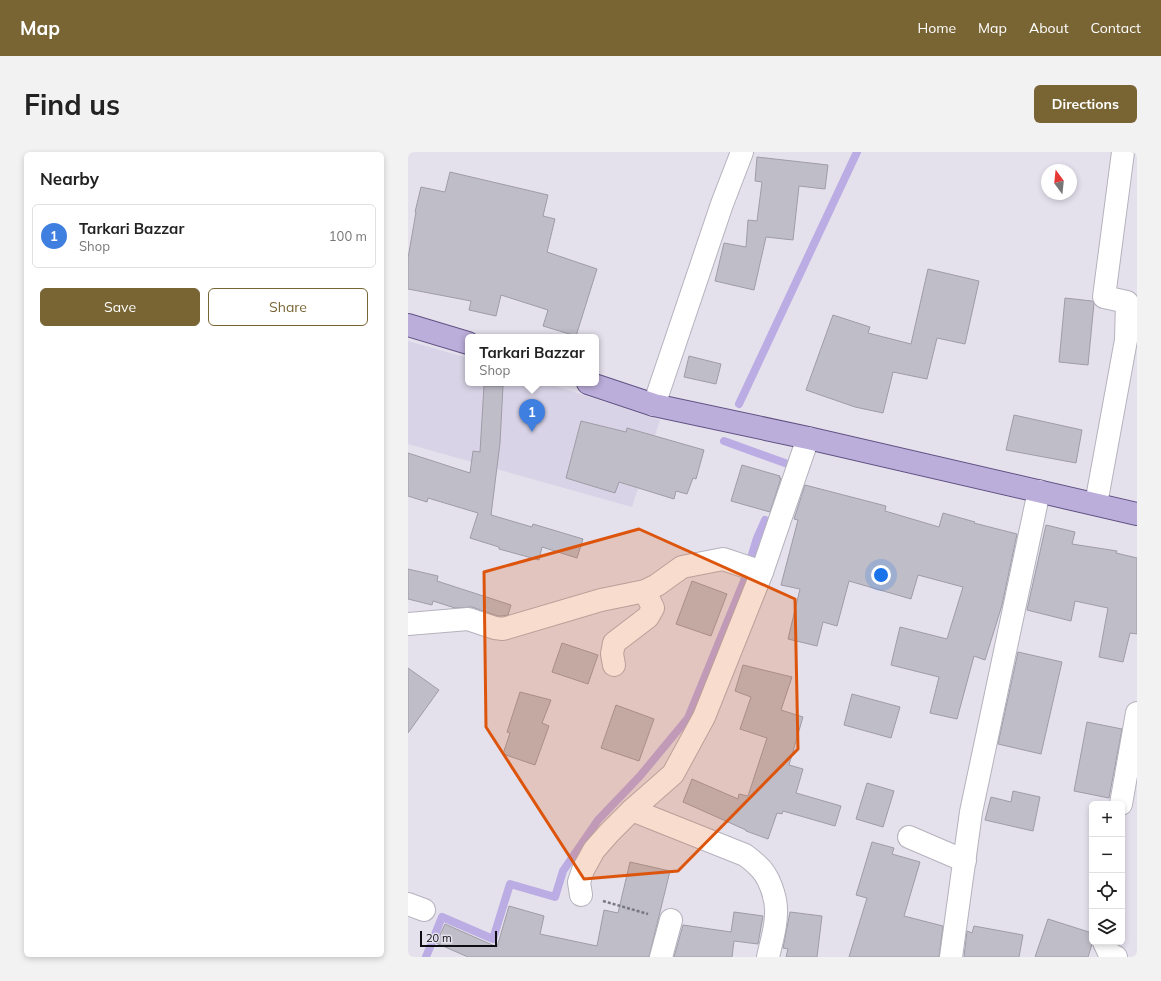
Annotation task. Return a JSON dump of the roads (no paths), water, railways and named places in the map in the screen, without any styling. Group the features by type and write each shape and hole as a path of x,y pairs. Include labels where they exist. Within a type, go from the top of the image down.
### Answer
{"main road":[{"path":"408,325 465,342"},
{"path":"597,386 654,405 808,438 1137,514"}],"street":[{"path":"654,405 722,204 742,152"},
{"path":"1096,504 1126,340 1128,302 1104,297 1123,152"},
{"path":"582,895 579,882 583,870 594,850 632,810 673,774 704,717 761,572 808,438"},
{"path":"952,957 971,812 1039,491"},
{"path":"408,624 468,619 494,628 503,629 601,600 645,591 657,585 682,567 723,559 761,572"},
{"path":"614,665 612,654 614,643 652,613 653,608 645,591"},
{"path":"1122,801 1137,713"},
{"path":"632,810 745,855 758,865 765,875 775,902 776,914 768,957"},
{"path":"909,837 965,861"},
{"path":"661,957 671,920"},
{"path":"1105,945 1110,955 1116,957"}],"waterway":[{"path":"739,404 857,152"},
{"path":"724,441 785,463"},
{"path":"426,957 442,917 493,939 510,884 555,897 563,871 598,820 640,776 688,718 744,581 757,538 765,520"}],"place":[{"name":"Tarkari Bazzar","path":"532,432"}]}
